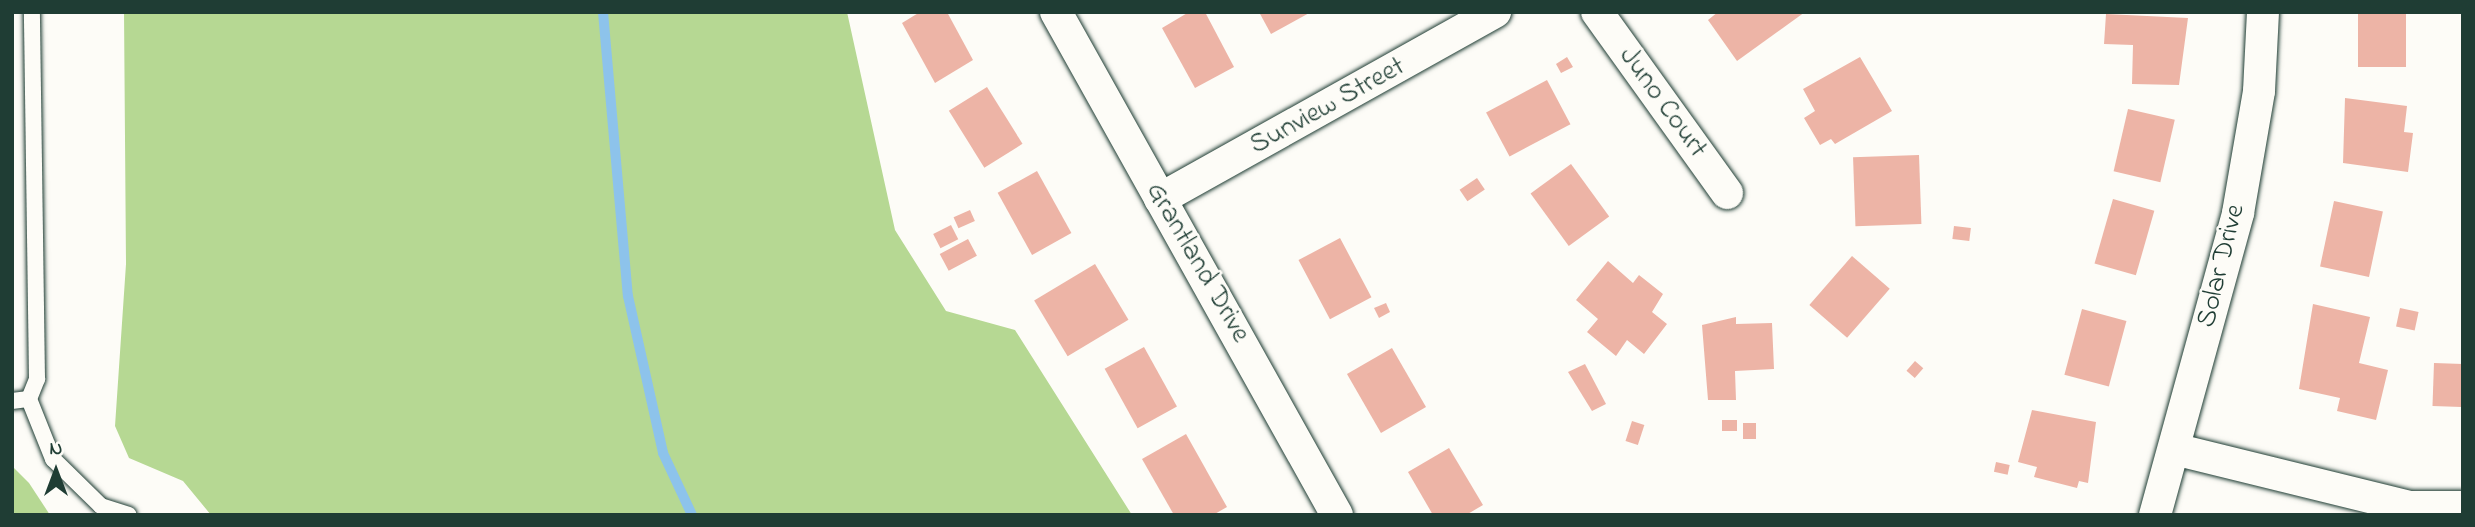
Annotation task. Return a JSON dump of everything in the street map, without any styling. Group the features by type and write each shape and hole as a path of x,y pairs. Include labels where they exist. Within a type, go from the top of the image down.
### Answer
{"street":[{"name":"Grantland Drive","path":"1056,12 1338,515"},
{"name":"Sunview Street","path":"1160,199 1495,12"},
{"name":"Juno Court","path":"1597,12 1727,193"},
{"name":"Solar Drive","path":"2155,515 2238,213 2259,91 2263,12"},
{"path":"2174,449 2411,507 2463,508"}],"lane":[{"path":"33,12 37,379 20,400 53,459 101,506 129,515"}],"green space":[{"path":"124,12 847,12 895,230 946,311 1015,330 1132,515 211,515 183,481 129,458 115,426 126,264"},
{"path":"12,466 29,483 50,515 12,515"}],"building":[{"path":"920,12 947,12 973,60 935,83 902,23"},
{"path":"1189,12 1205,12 1234,67 1195,88 1162,28"},
{"path":"1259,12 1311,12 1271,34"},
{"path":"1718,12 1805,12 1737,61 1708,20"},
{"path":"2358,12 2406,12 2406,67 2358,67"},
{"path":"2106,14 2188,18 2179,85 2132,84 2133,45 2104,44"},
{"path":"1567,57 1573,67 1561,73 1556,64"},
{"path":"1860,57 1892,111 1835,144 1831,139 1820,145 1804,118 1815,111 1803,89"},
{"path":"1547,80 1570,124 1510,157 1486,112"},
{"path":"987,87 1023,144 984,168 949,111"},
{"path":"2345,98 2407,106 2404,132 2413,133 2408,172 2343,163"},
{"path":"2128,109 2175,120 2160,182 2114,171"},
{"path":"1919,155 1921,224 1855,226 1853,157"},
{"path":"1571,164 1609,217 1569,246 1531,193"},
{"path":"1037,171 1071,233 1032,255 998,193"},
{"path":"1477,178 1485,190 1467,201 1460,190"},
{"path":"2113,199 2154,211 2136,275 2095,263"},
{"path":"2334,201 2383,211 2369,277 2320,267"},
{"path":"970,210 975,221 958,228 954,217"},
{"path":"951,225 958,239 940,248 933,234"},
{"path":"1954,226 1971,228 1969,241 1952,239"},
{"path":"1340,238 1371,297 1330,319 1299,260"},
{"path":"968,239 977,256 949,271 940,254"},
{"path":"1852,256 1890,289 1847,338 1809,305"},
{"path":"1608,261 1633,283 1639,275 1663,294 1652,312 1667,324 1644,354 1627,340 1616,356 1587,332 1598,319 1576,300"},
{"path":"1095,264 1128,320 1068,356 1034,301"},
{"path":"1386,303 1390,312 1379,318 1374,308"},
{"path":"2313,304 2370,317 2359,363 2388,370 2376,420 2337,411 2340,398 2299,389"},
{"path":"2400,308 2419,312 2415,331 2396,327"},
{"path":"2082,309 2126,321 2109,387 2064,375"},
{"path":"1736,317 1736,324 1772,323 1774,369 1735,371 1736,400 1708,400 1702,325"},
{"path":"1144,347 1177,406 1138,428 1105,369"},
{"path":"1392,348 1426,407 1381,433 1347,374"},
{"path":"1915,361 1923,368 1915,378 1906,371"},
{"path":"2434,363 2463,364 2461,407 2432,406"},
{"path":"1585,364 1606,404 1592,411 1568,372"},
{"path":"2032,410 2096,422 2088,483 2079,481 2077,488 2034,477 2037,467 2018,462"},
{"path":"1722,420 1737,420 1737,431 1722,431"},
{"path":"1632,421 1644,425 1638,445 1626,441"},
{"path":"1743,423 1756,423 1756,439 1743,439"},
{"path":"1186,434 1227,507 1213,515 1174,515 1142,459"},
{"path":"1449,448 1483,505 1466,515 1433,515 1408,472"},
{"path":"1996,462 2010,465 2008,475 1994,472"}],"waterway":[{"path":"603,12 628,296 663,453 692,515"}]}
